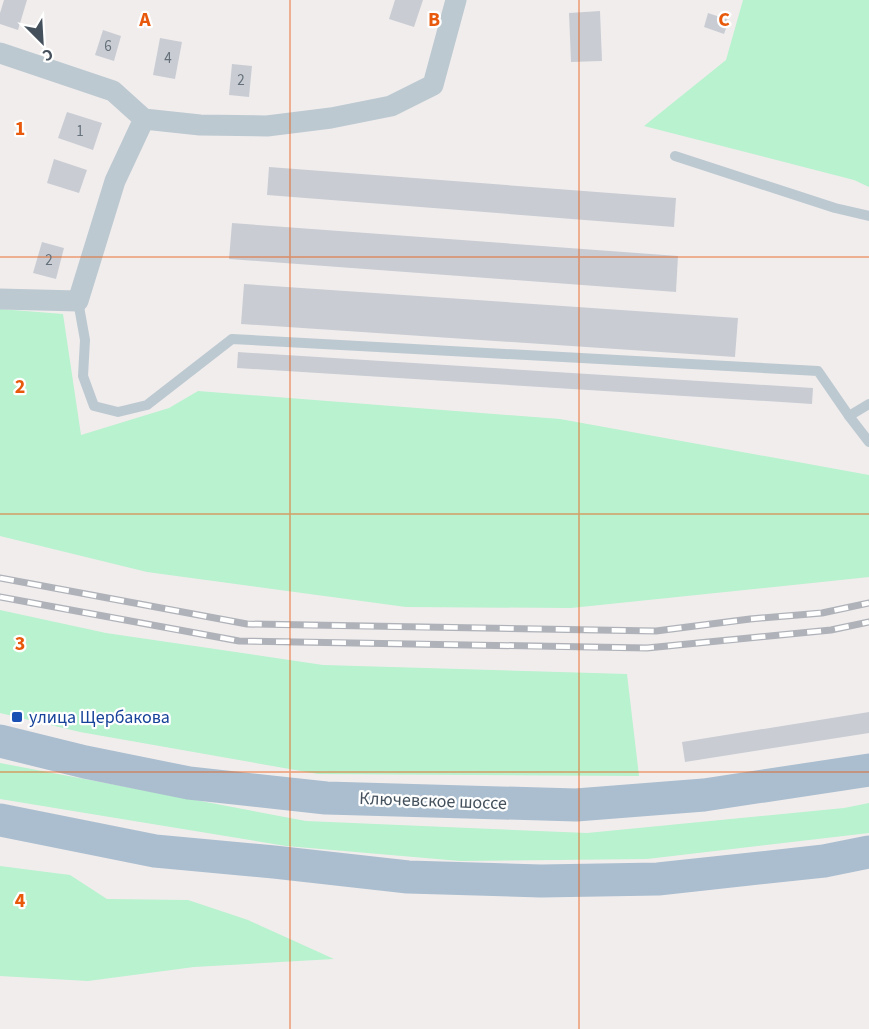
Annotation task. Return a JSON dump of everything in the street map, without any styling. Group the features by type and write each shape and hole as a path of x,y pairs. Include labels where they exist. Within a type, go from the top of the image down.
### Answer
{"main road":[{"name":"Ключевское шоссе","path":"0,741 86,762 189,783 326,798 576,806 704,795 869,770"},
{"path":"0,820 155,851 408,877 541,881 658,879 824,861 869,852"}],"street":[{"path":"0,53 113,91 144,119 200,125 267,126 310,121 391,106 433,85 456,0"},
{"path":"0,299 78,301 115,181 144,119"}],"lane":[{"path":"675,156 824,204 869,216"},
{"path":"78,301 85,340 83,376 90,396 94,406 118,412 147,405 232,339 818,371 869,442"},
{"path":"849,416 869,404"}],"green space":[{"path":"743,0 869,0 869,187 854,180 644,126 726,60"},
{"path":"0,309 63,314 81,435 169,408 198,391 560,419 869,475 869,577 571,608 406,607 147,572 0,536"},
{"path":"0,610 106,633 323,665 627,674 639,776 318,774 80,732 0,713"},
{"path":"0,763 306,821 587,833 844,808 869,803 869,833 647,859 460,861 286,846 0,799"},
{"path":"0,866 70,875 107,899 188,900 248,920 334,959 194,967 88,981 0,976"}],"building":[{"path":"4,0 27,0 18,30 0,24 0,13"},
{"path":"395,0 423,0 414,27 389,19"},
{"path":"600,11 602,61 571,62 569,13"},
{"path":"708,13 729,20 724,34 704,27"},
{"path":"103,30 121,36 114,61 95,55"},
{"path":"160,38 182,42 175,79 153,75"},
{"path":"232,64 252,66 249,97 229,95"},
{"path":"67,112 102,123 93,150 58,138"},
{"path":"54,159 87,170 79,193 47,183"},
{"path":"269,167 676,198 674,227 267,195"},
{"path":"232,223 678,256 676,292 229,259"},
{"path":"42,242 64,248 56,279 33,273"},
{"path":"244,284 738,318 735,357 241,324"},
{"path":"238,352 813,388 812,404 237,368"},
{"path":"869,712 869,733 685,762 682,742"}],"railway":[{"path":"0,578 247,624 656,631 822,613 869,603"},
{"path":"0,597 239,641 647,648 831,630 869,622"}],"place":[{"name":"улица Щербакова","path":"17,717"}]}
